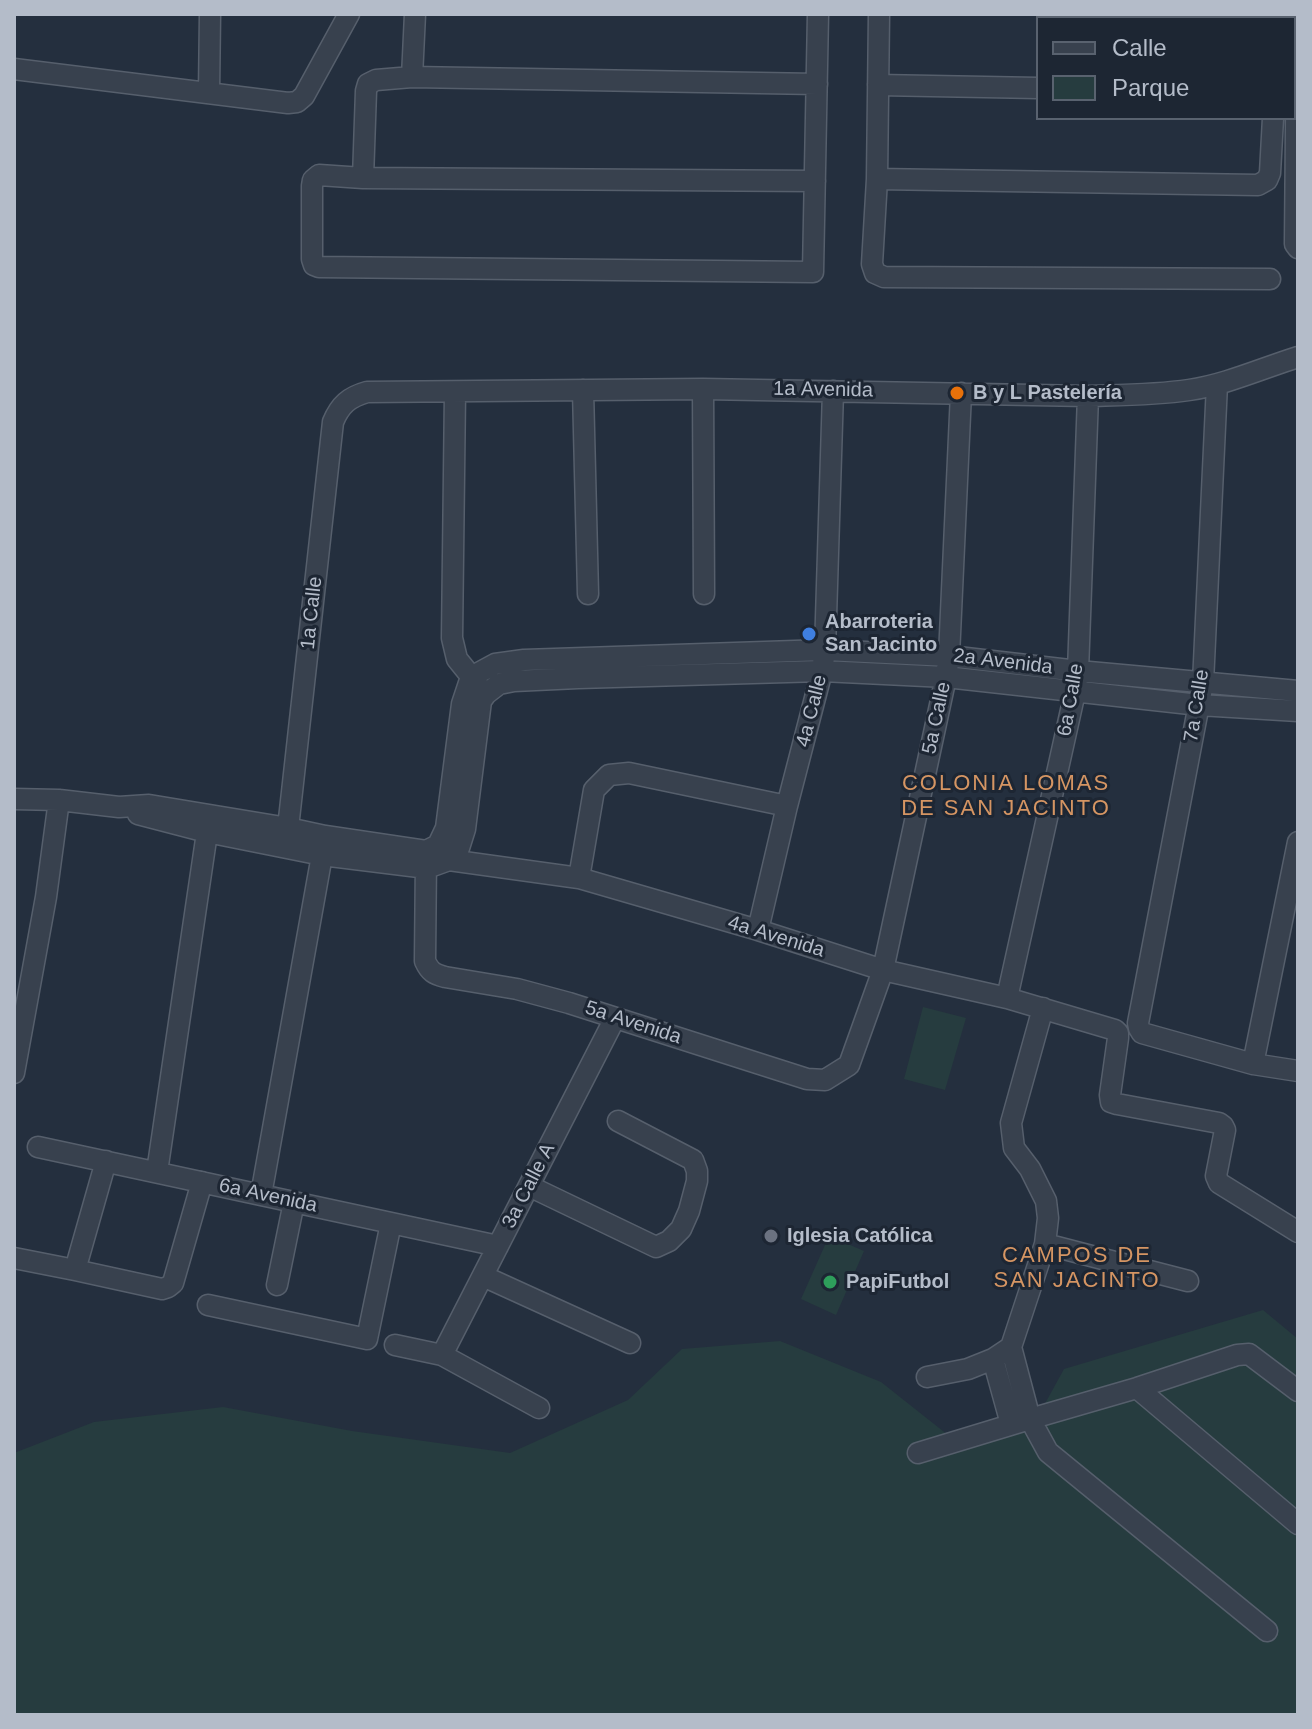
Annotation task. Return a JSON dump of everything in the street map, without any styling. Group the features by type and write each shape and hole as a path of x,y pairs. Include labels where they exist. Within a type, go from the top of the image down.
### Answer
{"street":[{"path":"209,93 210,14"},
{"path":"14,69 297,102 304,96 349,14"},
{"path":"412,77 415,14"},
{"path":"815,181 363,178 319,175 313,180 312,259 314,265 319,267 813,272 815,181 817,84 818,14"},
{"path":"879,14 877,179 872,264 875,273 884,277 1270,279"},
{"path":"1297,14 1295,244 1298,248"},
{"path":"363,178 366,91 368,84 376,80 412,77 817,84"},
{"path":"878,85 1036,88"},
{"path":"877,179 1258,185 1267,180 1270,173 1273,120"},
{"name":"1a Avenida","path":"346,402 355,395 367,392 703,389 1088,396 1177,392 1217,384 1298,357"},
{"name":"7a Calle","path":"1217,384 1203,683 1138,1023 1142,1033 1253,1064"},
{"path":"703,389 704,594"},
{"path":"583,390 588,594"},
{"name":"4a Calle","path":"758,930 825,650 833,391"},
{"path":"432,855 459,848 465,829 481,701 486,694 457,659 452,638 455,392"},
{"name":"5a Calle","path":"836,1075 849,1065 883,970 946,677 961,393"},
{"name":"6a Calle","path":"1007,998 1078,671 1088,396"},
{"name":"1a Calle","path":"288,828 333,422 346,402"},
{"name":"2a Avenida","path":"471,677 495,664 524,660 825,650 949,656 1298,691"},
{"name":"2a Avenida","path":"486,694 499,684 514,681 822,671 946,677 1199,705 1298,711"},
{"path":"432,855 446,828 462,704 471,677"},
{"path":"579,878 594,790 609,775 629,773 787,806"},
{"name":"4a Avenida","path":"14,799 59,800 119,807 149,805 208,823 324,846 432,855 579,878 883,970 1007,998 1115,1030 1118,1033 1111,1102 1219,1123 1225,1130 1216,1176 1219,1183 1298,1232"},
{"path":"14,1073 46,897 59,800"},
{"path":"157,1172 208,823"},
{"name":"4a Avenida","path":"208,823 288,828 324,846"},
{"path":"1298,842 1253,1064 1298,1071"},
{"path":"261,1195 324,846"},
{"name":"5a Avenida","path":"432,855 425,961 434,974 517,989 569,1003 807,1079 825,1080 836,1075"},
{"path":"1021,1422 1011,1347 1045,1244 1048,1218 1046,1201 1030,1169 1014,1148 1011,1123 1043,1008"},
{"name":"3a Calle A","path":"442,1355 615,1018"},
{"path":"529,1186 656,1247 669,1241 681,1229 696,1191 697,1171 693,1160 618,1121"},
{"name":"6a Avenida","path":"38,1147 498,1246"},
{"path":"75,1270 106,1161"},
{"path":"14,1258 162,1289 168,1287 173,1283 202,1182"},
{"path":"277,1285 294,1202"},
{"path":"208,1305 365,1339 368,1337 391,1223"},
{"path":"1045,1244 1188,1281"},
{"path":"483,1276 630,1343"},
{"path":"395,1345 442,1355 539,1408"},
{"path":"927,1377 968,1369 993,1359 1011,1347"},
{"path":"918,1453 1237,1355 1249,1354 1298,1391"},
{"path":"993,1359 1021,1422 1048,1452 1267,1631"},
{"path":"1137,1388 1298,1524"}],"green space":[{"path":"923,1007 966,1018 945,1090 904,1079"},
{"name":"PapiFutbol","path":"829,1236 864,1251 836,1315 801,1299"},
{"path":"1263,1310 1298,1339 1298,1715 14,1715 14,1453 94,1422 223,1407 352,1431 510,1453 628,1400 682,1349 780,1341 881,1382 953,1439 1036,1420 1064,1369"}],"place":[{"name":"B y L Pastelería","path":"957,393"},
{"name":"Abarroteria San Jacinto","path":"809,634"},
{"name":"Iglesia Católica","path":"771,1236"},
{"name":"PapiFutbol","path":"830,1282"}],"district":[{"name":"COLONIA LOMAS DE SAN JACINTO","path":"1006,796"},
{"name":"CAMPOS DE SAN JACINTO","path":"1077,1268"}]}
